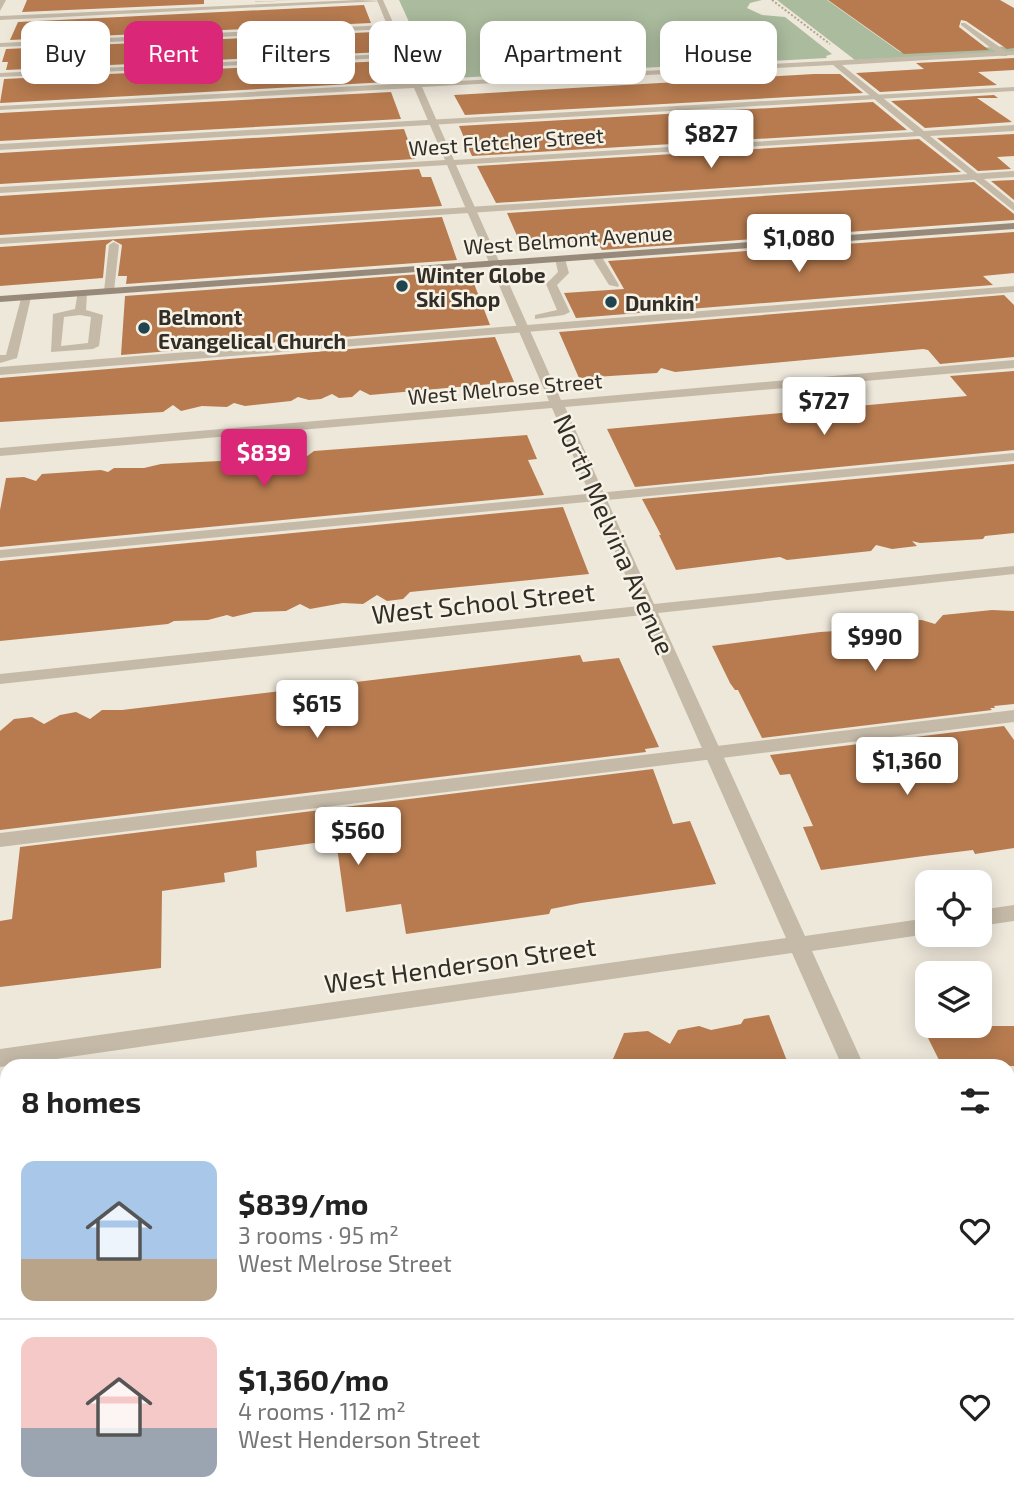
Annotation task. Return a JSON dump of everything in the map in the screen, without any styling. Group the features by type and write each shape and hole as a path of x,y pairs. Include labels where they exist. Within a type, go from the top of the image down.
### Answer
{"main road":[{"name":"West Belmont Avenue","path":"0,299 1014,226"}],"street":[{"path":"0,9 3,0"},
{"path":"0,19 380,0"},
{"name":"North Melvina Avenue","path":"380,0 389,21"},
{"path":"963,24 1004,54"},
{"path":"0,45 369,28"},
{"path":"0,108 1014,53"},
{"path":"0,75 369,57"},
{"path":"835,63 1014,208"},
{"name":"North Melvina Avenue","path":"417,86 850,1059"},
{"path":"0,147 1014,89"},
{"name":"West Fletcher Street","path":"0,190 1014,128"},
{"path":"0,241 1014,174"},
{"path":"109,291 114,245"},
{"path":"596,256 614,285"},
{"path":"521,323 564,312 551,284 564,274 560,259"},
{"path":"0,371 521,323 1014,289"},
{"path":"80,312 82,293"},
{"path":"0,359 11,358 26,297"},
{"path":"80,312 97,315 93,346 54,350 59,314 80,312"},
{"name":"West Melrose Street","path":"0,452 1014,364"},
{"path":"0,554 1014,457"},
{"name":"West School Street","path":"0,679 1014,570"},
{"path":"0,840 1014,716"},
{"path":"992,917 1014,914"},
{"name":"West Henderson Street","path":"0,1058 915,928"}],"path":[{"path":"772,0 837,50"}],"green space":[{"path":"399,0 762,0 750,3 747,8 762,15 785,17 832,54 826,56 827,58 777,61 777,21 660,21 660,67 646,68 646,21 480,21 480,77 466,77 466,21 409,21"},
{"path":"777,0 827,0 900,52 1014,46 1014,52 855,60"}],"building":[{"path":"27,0 204,0 204,4 298,0 22,12"},
{"path":"828,0 1000,0 1014,8 1014,48 1007,49 961,20 959,27 989,50 904,54"},
{"path":"364,5 370,21 355,24 355,21 237,21 237,29 223,30 223,21 124,21 124,35 110,35 110,21 38,21"},
{"path":"18,22 21,22 21,39 10,40"},
{"path":"369,32 369,53 355,53 355,33"},
{"path":"237,38 237,59 223,60 223,39"},
{"path":"110,44 124,44 124,64 110,65"},
{"path":"21,48 21,69 6,70 8,62 2,62 6,49"},
{"path":"1014,58 1014,70 978,72 997,85 880,92 856,73 924,69 916,63"},
{"path":"355,62 369,62 369,83 355,84"},
{"path":"237,68 237,84 351,84 0,103 4,79 21,78 21,84 110,84 110,74 124,73 124,84 223,84 223,69"},
{"path":"840,74 863,93 465,115 454,95 660,83 777,84 777,76"},
{"path":"391,92 401,119 0,141 0,113"},
{"path":"994,95 998,98 977,98 1012,122 925,128 891,101"},
{"path":"873,102 907,130 472,156 459,126"},
{"path":"404,129 415,159 0,184 0,153"},
{"path":"1014,134 1014,156 997,157 1011,169 978,171 937,138"},
{"path":"919,139 961,172 496,203 477,166"},
{"path":"419,169 422,177 431,177 442,206 0,235 0,196"},
{"path":"1014,180 1014,200 991,181"},
{"path":"974,182 1014,214 1014,220 602,250 595,240 521,245 507,213"},
{"path":"442,217 457,260 126,284 127,276 118,276 122,245 113,240 106,245 103,278 0,286 0,247"},
{"path":"1014,232 1014,273 983,276 993,285 576,318 564,293 624,289 608,261"},
{"path":"461,271 465,281 473,281 490,325 121,355 125,296"},
{"path":"1004,295 1014,305 1014,357 940,364 928,350 923,349 675,372 661,368 657,373 579,378 559,332"},
{"path":"495,337 514,382 370,395 360,390 352,397 339,398 332,394 321,399 298,397 291,401 245,406 234,403 227,407 202,406 181,411 173,405 163,412 0,422 0,378"},
{"path":"1014,371 1014,450 635,487 607,429 967,396 950,376"},
{"path":"527,435 537,459 528,460 544,495 0,547 0,510 6,478 24,477 36,481 42,474 101,470 108,472 114,468 144,468 161,464 239,460 296,453 306,457 314,451"},
{"path":"1014,464 1014,533 985,536 983,539 920,543 912,541 917,546 892,549 876,545 871,551 787,560 780,557 676,570 642,499"},
{"path":"563,507 589,574 410,592 403,599 387,601 377,595 363,604 343,603 310,609 300,604 286,611 254,612 208,620 174,621 168,624 0,641 0,561"},
{"path":"992,610 1014,611 1014,704 994,706 995,708 990,708 992,710 762,738 712,646 820,632 900,627 908,620 935,624 943,615"},
{"path":"580,655 583,662 619,658 659,747 645,749 646,752 0,830 0,731 14,719 32,717 44,724 60,715 76,712 90,719 102,710 122,710"},
{"path":"1004,726 1014,740 1014,848 975,854 973,850 821,870 803,827 813,826 790,774 780,775 770,755"},
{"path":"653,769 673,824 690,821 716,884 581,903 551,909 549,914 406,934 401,904 346,912 336,840 256,851 257,867 224,873 225,882 162,891 161,968 0,987 0,921 12,919 20,847"},
{"path":"769,1015 786,1059 613,1059 624,1033 648,1031 670,1044 678,1030 699,1026 711,1030 741,1024 744,1019"},
{"path":"992,1026 1014,1026 1014,1059 938,1059 928,1038 992,1038"}],"place":[{"name":"Winter Globe Ski Shop","path":"402,286"},
{"name":"Dunkin'","path":"611,302"},
{"name":"Belmont Evangelical Church","path":"144,328"}]}
